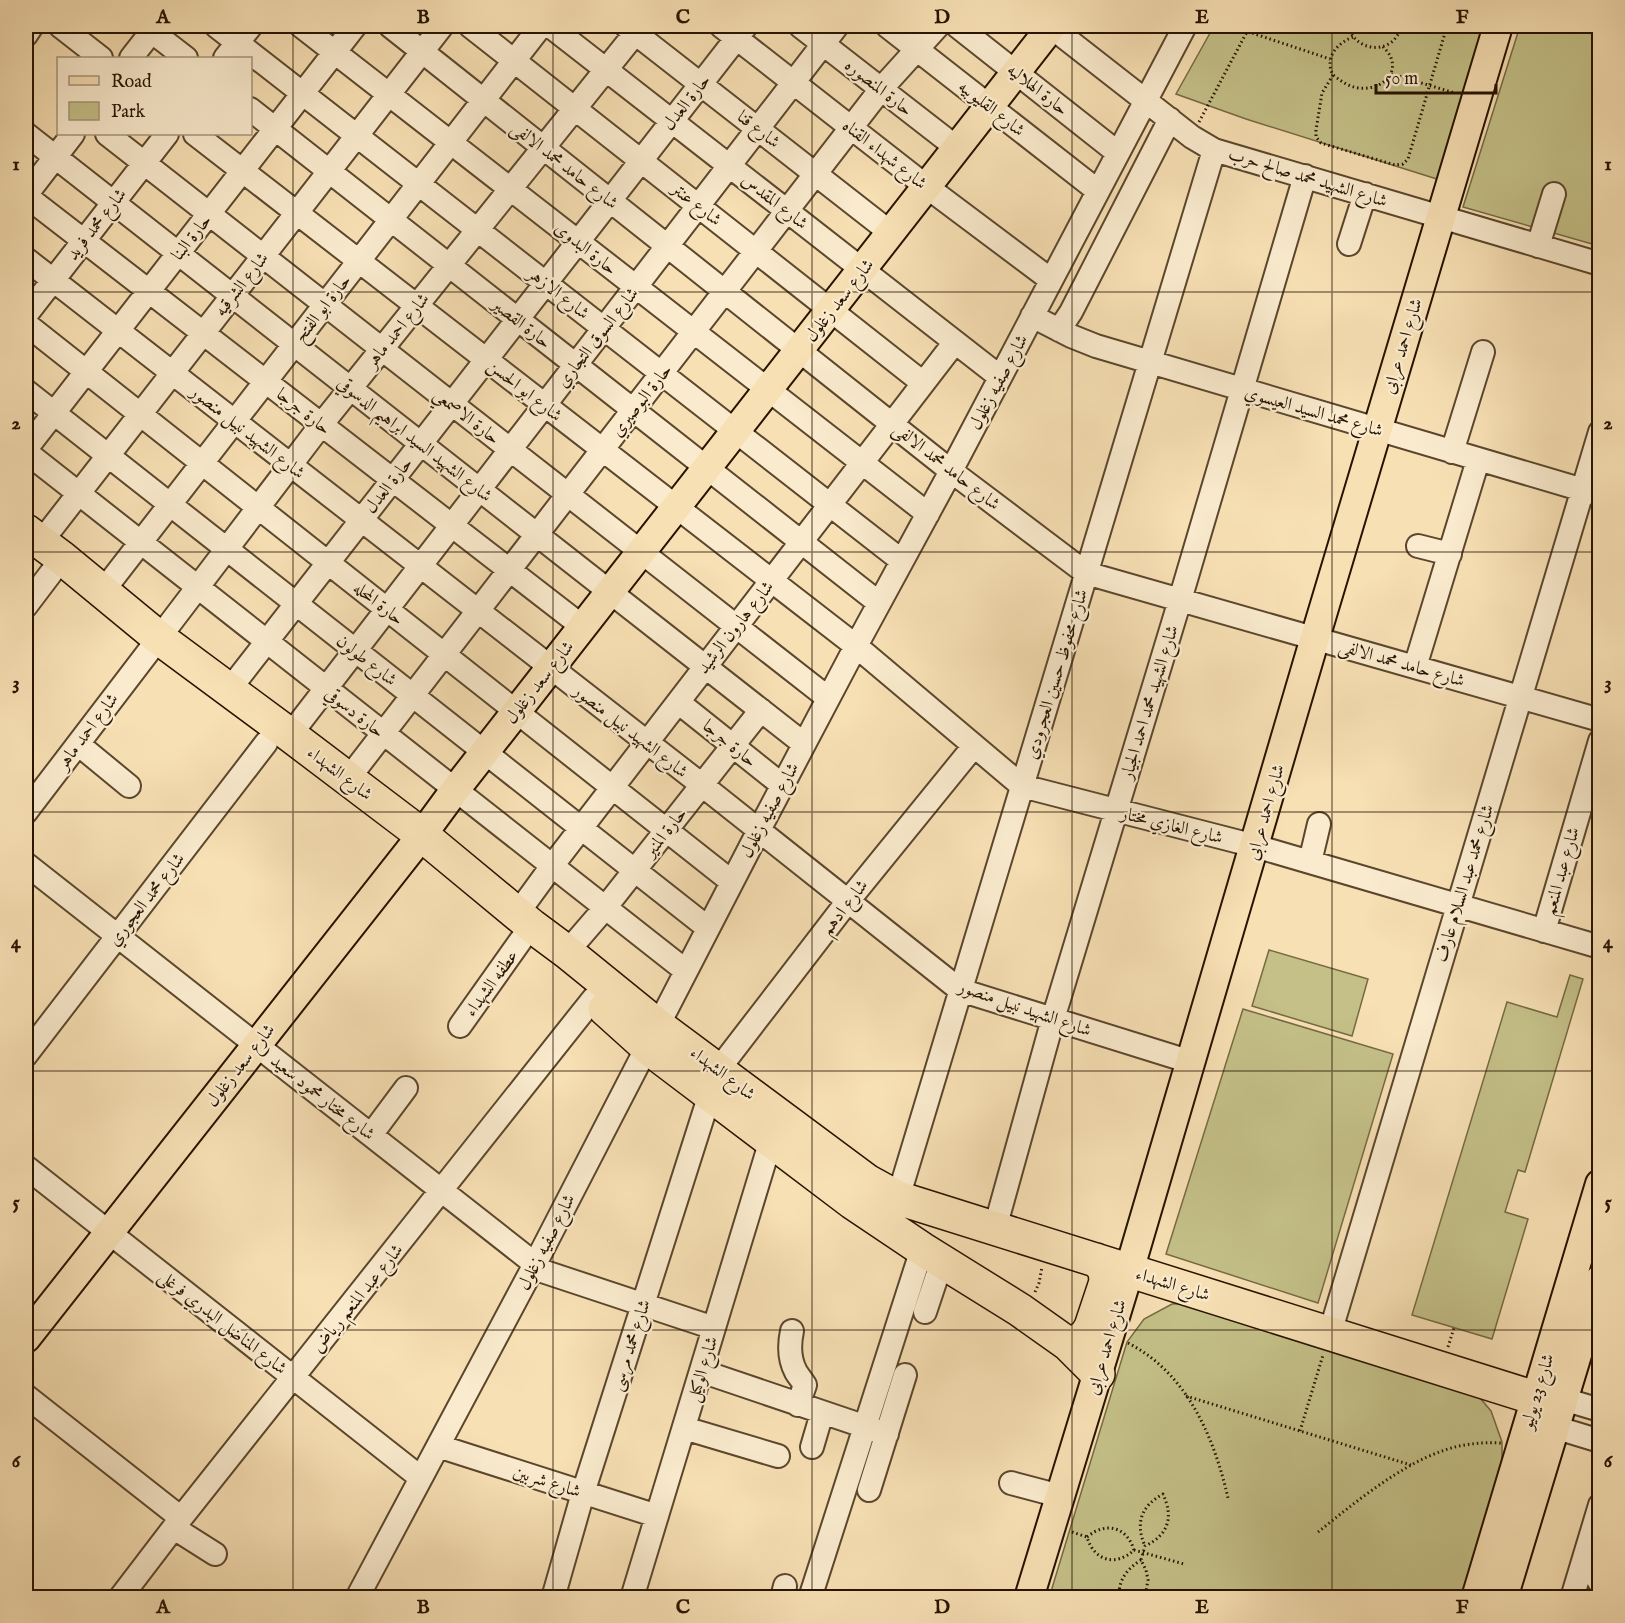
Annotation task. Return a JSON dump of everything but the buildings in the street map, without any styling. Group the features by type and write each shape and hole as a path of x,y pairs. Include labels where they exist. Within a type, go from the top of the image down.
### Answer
{"highway":[{"name":"شارع الشهداء","path":"36,550 103,591 218,708 348,779 415,844"},
{"name":"شارع الشهداء","path":"36,550 154,644 229,690 278,739 519,927 593,999 652,1036 714,1082 867,1181 898,1198 1330,1333 1549,1398"},
{"name":"شارع الشهداء","path":"519,927 567,952 652,1036"},
{"name":"شارع الشهداء","path":"714,1082 771,1140 852,1202 1020,1310 1068,1344 1098,1374"},
{"path":"1068,1344 1088,1334 1091,1327 1106,1275 1105,1269 1096,1260"}],"main road":[{"name":"شارع سعد زغلول","path":"26,1338 415,844 484,752 927,188 1051,26"},
{"name":"شارع احمد عرابى","path":"1029,1598 1130,1271 1315,638 1498,26"},
{"name":"شارع 23 يوليو","path":"1503,1598 1554,1427 1549,1398 1599,1184"},
{"name":"شارع 23 يوليو","path":"1476,1598 1521,1443 1549,1398 1599,1279"}],"street":[{"path":"26,35 32,26"},
{"path":"60,26 100,57"},
{"name":"شارع الازهر","path":"216,26 902,561"},
{"name":"حارة البدوى","path":"301,26 928,514"},
{"name":"حارة البنا","path":"26,451 53,413 355,26"},
{"name":"شارع حامد محمد الالفى","path":"390,26 951,471 1086,573 1599,720"},
{"name":"شارع الشرقيه","path":"26,606 36,550 442,26"},
{"name":"شارع عنتر","path":"470,26 923,383"},
{"name":"حارة ابو الفتح","path":"103,591 541,26"},
{"name":"شارع المقدس","path":"550,26 1000,377"},
{"name":"حارة المنصوره","path":"800,26 957,148"},
{"name":"شارع السوق التجاري","path":"278,739 325,688 355,650 837,26"},
{"name":"شارع القليوبيه","path":"887,26 1098,190"},
{"name":"حارة البوصيري","path":"348,779 881,89 938,26"},
{"name":"حارة الهلاليه","path":"957,26 1118,153"},
{"name":"شارع الشهيد محمد صالح حرب","path":"1051,26 1192,136 1214,150 1599,264"},
{"name":"شارع صفيه زغلول","path":"357,1598 534,1266 828,698 951,471 1185,26"},
{"path":"132,57 154,28 185,57"},
{"name":"شارع احمد ماهر","path":"26,812 321,425 606,69 634,28"},
{"name":"شارع قنا","path":"634,28 700,84 891,233"},
{"name":"حارة العدل","path":"229,690 700,84 734,30"},
{"name":"شارع شهداء القناه","path":"734,30 793,83 927,188 1051,280"},
{"name":"حارة القصير","path":"252,111 879,603"},
{"path":"1059,330 1071,312 1170,119"},
{"name":"شارع الشهيد السيد ابراهيم الدسوقي","path":"26,134 804,744"},
{"path":"26,195 72,135"},
{"name":"حارة الاصمعي","path":"108,135 828,698"},
{"name":"شارع محمد فريد","path":"26,315 166,135"},
{"name":"شارع ابو الحسن","path":"196,135 856,646"},
{"name":"شارع محفوظ حسين العجرودي","path":"898,1198 1214,150"},
{"name":"شارع الشهيد محمد احمد الجيار","path":"995,1228 1053,1019 1305,176"},
{"path":"1349,244 1365,194"},
{"path":"1538,246 1554,194"},
{"name":"حارة جرجا","path":"26,195 583,627"},
{"name":"شارع الشهيد نبيل منصور","path":"26,259 702,785 960,990 1191,1062"},
{"name":"شارع محمد السيد العيسوي","path":"1032,316 1096,346 1591,493"},
{"name":"حارة المحله","path":"26,324 732,882"},
{"name":"شارع هارون الرشيد","path":"519,927 552,866 955,342"},
{"path":"1452,452 1483,352"},
{"name":"شارع طولون","path":"26,391 708,928"},
{"name":"شارع محمد عبد السلام عارف","path":"1330,1333 1520,697 1591,493 1599,432"},
{"name":"حارة دسوقي","path":"26,451 686,971"},
{"path":"1415,667 1478,460"},
{"path":"1418,546 1450,554"},
{"name":"شارع الغازي مختار","path":"856,646 1022,786 1255,846 1599,947"},
{"name":"حارة جرجا","path":"678,702 783,785"},
{"name":"حارة المنير","path":"567,952 605,908 761,710"},
{"name":"شارع محمد العجوري","path":"26,1055 117,936 278,739"},
{"name":"شارع عبد المنعم","path":"1544,931 1599,741"},
{"path":"78,744 129,786"},
{"name":"شارع ادهم","path":"714,1082 848,901 974,746"},
{"path":"1310,862 1319,824"},
{"name":"شارع مختار محمود سعيد","path":"26,864 534,1266"},
{"name":"عطفه الشهداء","path":"460,1026 519,927"},
{"name":"شارع عبد المنعم رياض","path":"120,1598 593,999"},
{"name":"شارع محمد مرسى","path":"554,1598 583,1493 714,1082"},
{"path":"371,1135 406,1088"},
{"name":"شارع الوكيل","path":"635,1597 657,1516 771,1140"},
{"name":"شارع المناضل البدري فرغلى","path":"26,1167 421,1478"},
{"path":"925,1312 932,1255"},
{"path":"810,1598 876,1430 932,1255"},
{"path":"534,1266 714,1328"},
{"path":"792,1331 789,1344 791,1357 795,1370 804,1385 798,1405"},
{"path":"701,1371 876,1430"},
{"path":"868,1490 876,1430 905,1375"},
{"path":"26,1396 215,1554"},
{"name":"شارع الشهداء","path":"1549,1398 1599,1410"},
{"path":"812,1447 822,1413"},
{"path":"1554,1427 1599,1441"},
{"path":"684,1428 778,1456"},
{"name":"شارع شربين","path":"438,1446 657,1516"},
{"path":"1011,1483 1060,1497"},
{"path":"1572,1598 1599,1505"},
{"path":"1582,1598 1595,1576 1599,1539"}],"path":[{"path":"1231,26 1330,58"},
{"path":"1192,136 1250,26"},
{"path":"1348,26 1353,37 1369,47 1383,46 1396,38 1401,26"},
{"path":"1333,75 1321,98 1316,134 1318,140 1324,144 1395,165 1402,164 1407,159 1447,26"},
{"path":"1353,37 1337,47 1330,58 1330,70 1345,84 1366,88 1381,85 1387,80 1393,68 1383,46"},
{"path":"1391,74 1476,99"},
{"path":"1020,1310 1030,1299 1039,1283 1044,1244"},
{"path":"1300,1431 1330,1333"},
{"path":"1110,1334 1136,1347 1157,1362 1177,1382 1196,1409 1213,1444 1222,1469 1228,1498"},
{"path":"1186,1396 1411,1465"},
{"path":"1318,1533 1362,1497 1411,1465 1442,1451 1461,1445 1486,1442 1521,1443"},
{"path":"1143,1598 1148,1580 1141,1560 1144,1546 1140,1526 1147,1507 1163,1494 1168,1504 1167,1525 1154,1542 1144,1546"},
{"path":"1052,1525 1087,1537"},
{"path":"1087,1537 1102,1528 1119,1530 1132,1542 1134,1550"},
{"path":"1087,1537 1089,1545 1095,1552 1111,1560 1119,1560 1134,1550"},
{"path":"1134,1550 1184,1564"},
{"path":"1119,1598 1120,1583 1125,1574 1141,1560"}],"green space":[{"path":"1214,26 1485,26 1440,180 1246,119 1176,94"},
{"path":"1520,26 1599,26 1599,246 1463,207"},
{"path":"1269,950 1368,979 1352,1036 1252,1006"},
{"path":"1570,975 1583,979 1525,1172 1518,1170 1505,1212 1528,1219 1492,1339 1412,1315 1507,1002 1557,1017"},
{"path":"1243,1009 1393,1054 1318,1303 1166,1254"},
{"path":"1200,1303 1474,1391 1491,1411 1502,1442 1502,1479 1465,1597 1049,1598 1127,1342 1144,1319 1172,1304"}]}
